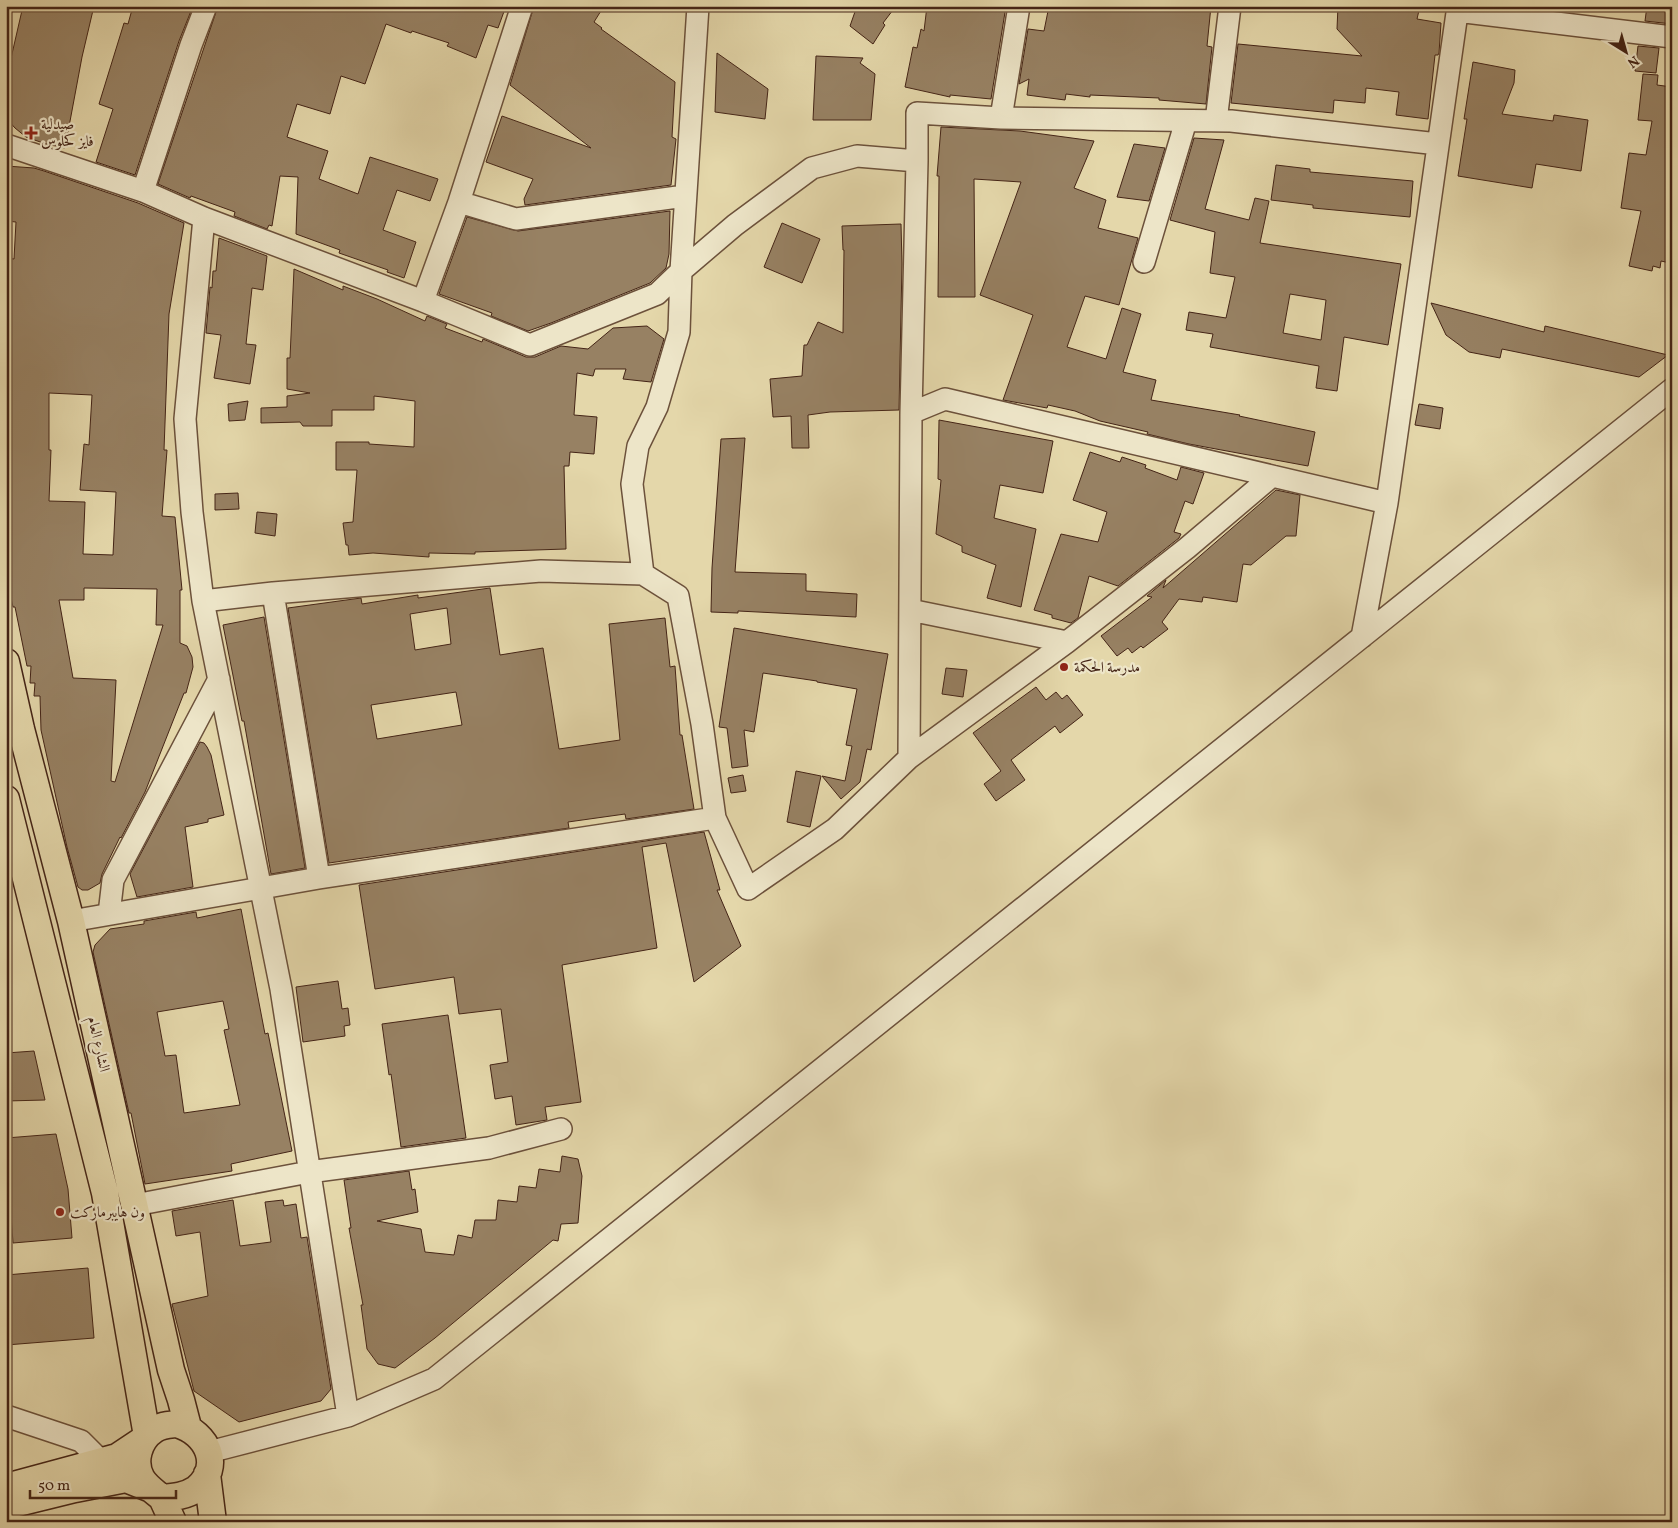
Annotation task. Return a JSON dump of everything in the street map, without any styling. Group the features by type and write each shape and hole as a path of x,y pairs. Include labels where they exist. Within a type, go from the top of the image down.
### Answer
{"main road":[{"name":"الشارع العام","path":"6,662 21,729 71,921 171,1370 188,1427"},
{"name":"الشارع العام","path":"6,799 105,1193 145,1438"},
{"path":"105,1193 133,1196"},
{"path":"6,1487 117,1457 156,1429 166,1425 177,1424 188,1427 197,1433 204,1442 208,1463 213,1522"},
{"path":"145,1438 138,1452 137,1466 142,1479 156,1493 173,1522"},
{"path":"6,1506 126,1479 156,1493 186,1494 195,1490 202,1483 208,1463"}],"street":[{"path":"143,191 206,6"},
{"path":"423,301 459,202 522,6"},
{"path":"644,574 632,484 638,446 657,408 679,332 685,196 698,6"},
{"path":"1001,118 1019,6"},
{"path":"1216,121 1230,6"},
{"path":"1362,637 1387,504 1457,9 1672,37"},
{"path":"909,758 911,413 918,161 917,112 1001,118 1232,121 1438,144"},
{"path":"1144,262 1186,121"},
{"path":"6,146 143,191 204,218 423,301 530,345 657,294 735,225 812,168 857,156 918,161"},
{"path":"459,202 516,219 685,196"},
{"path":"204,218 185,419 192,512 203,601 281,988 348,1416"},
{"path":"208,1463 348,1416 434,1379 1672,389"},
{"path":"911,413 945,399 1387,504"},
{"path":"203,601 273,593 541,571 644,574 678,596 702,724 715,818 748,889 835,829 909,758 1067,642 1187,548 1272,476"},
{"path":"273,593 319,878"},
{"path":"910,610 1067,642"},
{"path":"109,914 113,880 219,680"},
{"path":"71,921 319,878 715,818"},
{"path":"133,1196 489,1148 561,1129"},
{"path":"6,1416 81,1441 101,1462"}],"building":[{"path":"23,6 94,6 82,57 65,148 26,137 7,119 6,80"},
{"path":"133,6 193,6 179,41 135,175 96,162 113,109 99,104 124,23 128,24"},
{"path":"218,6 506,6 498,28 488,25 476,58 447,46 449,43 386,24 365,84 341,76 330,114 297,104 287,137 328,151 319,179 358,194 370,157 438,179 430,201 397,190 383,230 416,242 404,278 387,272 388,270 339,253 340,250 296,234 298,177 280,176 272,226 269,225 267,229 234,216 235,212 191,196 190,198 158,184"},
{"path":"534,6 604,6 594,22 675,82 672,137 676,139 671,185 525,205 524,199 533,179 486,162 502,116 591,148 510,85"},
{"path":"857,6 896,6 883,23 885,25 873,44 850,26"},
{"path":"927,6 1006,6 991,99 950,95 950,97 905,87 913,47 917,48 921,29 924,31"},
{"path":"1049,6 1116,6 1146,9 1146,6 1211,6 1207,46 1212,47 1206,104 1159,100 1159,98 1090,95 1090,97 1066,94 1065,100 1027,95 1029,79 1019,84 1028,29 1044,31"},
{"path":"1338,6 1420,6 1417,19 1441,23 1439,53 1435,55 1428,119 1396,115 1399,92 1366,88 1365,103 1334,100 1333,113 1231,103 1238,44 1362,56 1337,29"},
{"path":"1647,6 1672,6 1672,24 1645,21"},
{"path":"1638,46 1659,48 1656,73 1635,71"},
{"path":"717,53 768,89 765,119 715,112"},
{"path":"816,56 863,58 860,63 875,74 871,120 813,120"},
{"path":"1473,62 1515,70 1514,83 1502,114 1553,121 1554,115 1588,120 1581,171 1536,164 1532,188 1458,176"},
{"path":"1643,74 1658,75 1657,85 1672,87 1672,253 1670,263 1661,261 1660,268 1653,266 1652,271 1629,266 1641,211 1621,208 1629,153 1646,155 1652,121 1638,120"},
{"path":"941,127 1020,131 1094,141 1074,188 1106,200 1098,228 1138,238 1119,305 1085,296 1067,347 1106,359 1122,308 1141,314 1123,372 1156,380 1151,400 1240,415 1315,432 1308,466 1189,444 1100,421 1075,411 1048,405 1047,408 1003,400 1033,315 980,295 1021,182 974,179 975,297 938,297 939,176 937,176"},
{"path":"1194,138 1224,140 1205,209 1249,220 1255,198 1269,201 1260,243 1401,264 1388,345 1344,337 1337,391 1316,388 1319,366 1210,347 1213,334 1186,330 1189,312 1226,318 1235,277 1210,273 1215,232 1170,220","holes":["1290,294 1326,300 1321,340 1283,333"]},
{"path":"1134,144 1165,148 1149,201 1117,197"},
{"path":"1276,165 1310,169 1310,172 1413,181 1410,217 1313,208 1313,205 1271,200"},
{"path":"6,166 34,168 44,171 138,203 184,223 169,314 164,450 167,450 162,516 175,517 182,590 180,590 180,643 187,646 192,657 193,667 186,693 184,693 145,792 120,837 102,874 100,883 88,890 82,890 78,887 67,847 41,730 40,696 34,696 35,683 30,683 31,666 27,666 15,607 13,607 6,575 6,258 14,259 16,222 6,221","holes":["49,393 92,395 89,445 84,444 80,490 116,492 113,555 83,554 85,502 49,501 51,450 49,450","84,588 157,589 156,625 163,625 115,782 111,781 116,680 73,678 59,600 84,600"]},
{"path":"670,211 669,254 666,268 650,283 551,323 528,331 491,316 492,313 439,294 467,217 518,231"},
{"path":"782,223 820,239 802,283 764,267"},
{"path":"901,224 899,410 830,412 808,415 809,448 792,448 791,416 773,417 770,379 802,376 804,345 807,345 818,322 843,333 844,250 842,226"},
{"path":"219,238 267,256 263,290 252,288 246,344 256,345 250,384 214,378 221,335 206,333 210,287 212,288 213,271 216,271"},
{"path":"294,269 343,290 343,286 377,299 425,321 427,316 447,324 445,328 482,342 483,339 526,357 535,357 561,346 588,349 613,328 647,326 664,339 651,382 623,379 626,369 595,369 593,376 577,373 574,415 597,417 594,454 570,452 569,466 564,466 566,549 475,552 475,554 429,553 429,557 373,553 349,555 343,523 353,522 357,470 336,470 336,442 369,442 369,444 414,447 415,401 374,396 374,410 332,410 332,426 303,426 300,422 261,423 261,408 287,407 287,396 310,393 287,389 287,358 290,358"},
{"path":"1431,303 1544,332 1545,326 1668,355 1639,377 1502,349 1500,358 1469,352 1446,335"},
{"path":"248,401 245,420 229,421 228,404"},
{"path":"1419,404 1443,408 1440,429 1415,425"},
{"path":"939,420 1053,441 1043,493 1000,485 994,518 1036,529 1021,607 987,598 996,565 962,552 962,546 936,534 941,480 938,479"},
{"path":"745,438 735,572 806,574 806,591 857,594 856,617 738,611 738,613 711,612 712,568 721,439"},
{"path":"1090,452 1120,462 1122,457 1146,465 1145,468 1177,480 1181,467 1204,473 1193,504 1185,501 1174,532 1181,534 1179,538 1118,586 1089,576 1078,618 1071,623 1052,618 1052,615 1034,610 1061,534 1098,542 1107,512 1073,500"},
{"path":"1276,490 1300,495 1296,536 1286,536 1251,565 1243,564 1237,602 1203,597 1202,602 1179,599 1162,622 1168,629 1143,648 1141,646 1132,653 1128,648 1117,656 1101,636 1152,597 1147,596 1166,580 1163,588"},
{"path":"238,493 239,509 215,510 215,494"},
{"path":"257,512 277,514 275,536 255,533"},
{"path":"490,588 500,655 543,648 559,749 620,740 609,624 665,618 670,667 675,666 680,735 682,735 694,809 626,819 625,814 568,822 569,828 329,863 288,608 361,598 362,604 418,595 418,598","holes":["447,608 451,644 415,650 410,614","456,692 462,725 377,739 371,705"]},
{"path":"264,617 305,868 271,874 244,721 242,721 223,625"},
{"path":"734,628 888,654 871,750 867,749 860,782 841,799 822,776 845,781 852,746 846,745 857,689 763,673 754,732 744,730 748,766 732,768 727,728 719,727"},
{"path":"946,668 967,670 963,697 942,694"},
{"path":"1036,687 1046,700 1056,692 1062,699 1067,695 1083,715 1060,733 1055,726 1011,760 1025,780 996,801 984,784 1001,771 973,733"},
{"path":"200,742 204,743 211,755 224,815 208,819 208,822 185,827 193,887 137,897 130,874"},
{"path":"796,771 821,776 810,827 787,822"},
{"path":"743,775 746,791 731,793 728,778"},
{"path":"704,832 720,890 717,890 741,946 694,982 666,843 642,847 657,948 562,965 581,1102 545,1107 547,1120 516,1125 512,1096 495,1099 490,1065 508,1062 501,1009 459,1014 454,977 375,989 359,885"},
{"path":"241,909 265,1034 268,1033 292,1151 231,1164 232,1171 145,1184 131,1113 129,1113 93,952 95,945 110,929 144,924 144,921 196,912 197,918","holes":["223,1001 229,1029 224,1030 240,1105 184,1113 176,1055 165,1056 157,1012"]},
{"path":"338,981 342,1009 348,1008 350,1025 344,1026 345,1036 303,1042 296,987"},
{"path":"448,1015 466,1138 401,1147 382,1024"},
{"path":"34,1051 45,1100 6,1101 6,1053"},
{"path":"56,1134 68,1189 72,1238 13,1243 8,1173 6,1173 6,1138"},
{"path":"562,1156 578,1159 582,1176 578,1223 561,1224 558,1241 553,1240 435,1338 395,1368 378,1364 367,1349 361,1305 363,1305 349,1228 351,1228 344,1180 409,1171 412,1190 415,1189 418,1212 377,1221 421,1229 425,1252 454,1255 458,1235 472,1238 475,1220 496,1220 498,1200 517,1202 519,1186 536,1188 539,1169 560,1172"},
{"path":"233,1200 240,1246 271,1242 265,1202 283,1200 284,1206 296,1204 301,1238 307,1237 331,1389 321,1401 239,1422 194,1391 172,1304 208,1296 200,1232 176,1236 172,1211"},
{"path":"88,1268 94,1338 6,1345 6,1275"}],"place":[{"name":"صيدلية فايز كحلوس","path":"31,133"},
{"name":"مدرسة الحكمة","path":"1064,667"},
{"name":"ون هايبرماركت","path":"60,1212"}]}
